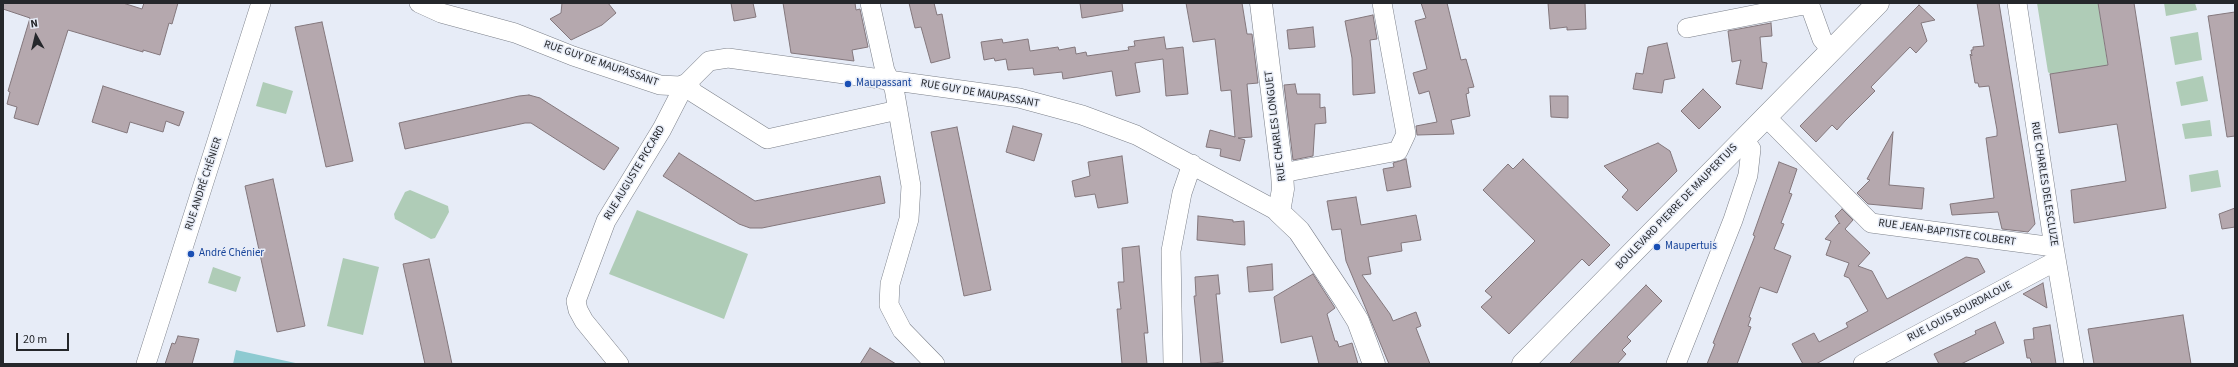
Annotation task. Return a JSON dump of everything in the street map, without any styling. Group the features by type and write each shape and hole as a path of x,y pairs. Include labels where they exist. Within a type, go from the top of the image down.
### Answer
{"street":[{"name":"RUE ANDRÉ CHÉNIER","path":"146,364 261,3"},
{"name":"RUE GUY DE MAUPASSANT","path":"419,3 441,13 515,33 573,56 653,83 683,84 709,60 728,58 890,79 1019,98 1082,115 1136,135 1279,212"},
{"path":"870,3 885,71 894,88 911,186 909,219 890,284 889,305 902,330 935,364"},
{"name":"RUE CHARLES LONGUET","path":"1261,3 1282,173 1283,189 1279,212"},
{"path":"1282,173 1398,150 1406,134 1382,3"},
{"name":"BOULEVARD PIERRE DE MAUPERTUIS","path":"1523,364 1878,3"},
{"name":"RUE CHARLES DELESCLUZE","path":"2017,3 2055,254 2074,364"},
{"path":"1688,28 1809,4 1822,39 1831,50"},
{"path":"683,84 694,93 767,140 898,110"},
{"name":"RUE AUGUSTE PICCARD","path":"619,364 584,321 578,310 576,301 606,221 662,129 680,94 683,84"},
{"name":"RUE JEAN-BAPTISTE COLBERT","path":"1766,116 1871,223 2055,254"},
{"path":"1676,364 1733,220 1748,175 1751,149 1743,139"},
{"path":"1173,364 1171,251 1182,193 1192,164"},
{"path":"1279,212 1298,231 1345,300 1358,321 1374,364"},
{"name":"RUE LOUIS BOURDALOUE","path":"1863,364 2055,254"}],"green space":[{"path":"2037,3 2098,3 2117,124 2092,128 2083,69 2050,74 2048,72"},
{"path":"2164,3 2195,3 2197,10 2166,16"},
{"path":"2198,32 2202,60 2175,65 2170,37"},
{"path":"2203,76 2208,101 2181,106 2176,82"},
{"path":"263,82 293,91 286,114 256,106"},
{"path":"2210,120 2212,136 2185,139 2182,124"},
{"path":"2218,170 2221,187 2191,192 2189,175"},
{"path":"410,190 448,206 449,212 435,238 431,239 395,219 394,214 405,192"},
{"path":"637,210 748,254 724,319 609,274"},
{"path":"343,258 379,267 363,335 327,326"},
{"path":"213,267 241,277 236,292 208,283"}],"water":[{"path":"236,350 300,364 233,364"}],"building":[{"path":"3,3 123,3 142,9 144,3 178,3 172,24 169,23 160,55 143,50 143,52 68,30 38,125 14,118 17,107 7,104 10,92 8,91 30,18 3,9"},
{"path":"562,3 608,3 616,13 602,25 571,40 550,19 561,13"},
{"path":"731,3 753,3 756,17 734,21"},
{"path":"783,3 855,3 856,10 860,9 868,47 852,50 854,61 791,53"},
{"path":"909,3 934,3 937,15 942,14 950,58 931,63 921,27 915,28"},
{"path":"1080,3 1122,3 1123,11 1082,18"},
{"path":"1186,3 1242,3 1247,34 1252,34 1258,83 1247,84 1252,137 1238,138 1245,140 1240,161 1220,156 1221,149 1206,147 1210,130 1235,137 1231,90 1221,91 1215,39 1193,42"},
{"path":"1421,3 1447,3 1461,60 1466,59 1474,87 1468,88 1469,93 1466,94 1470,116 1451,120 1454,134 1417,135 1416,126 1437,122 1429,91 1419,94 1413,73 1427,69 1415,21 1426,18"},
{"path":"1548,3 1585,3 1586,29 1567,30 1567,27 1550,29"},
{"path":"1977,3 1999,3 2035,224 2028,232 2002,229 1998,212 1952,215 1950,204 1994,198 1986,138 1997,136 1997,130 1989,86 1979,87 1978,83 1975,83 1970,54 1972,56 1971,50 1973,50 1973,47 1984,46"},
{"path":"2098,3 2134,3 2166,208 2074,223 2071,190 2126,181 2117,124 2059,133 2050,74 2108,65"},
{"path":"1919,5 1935,20 1921,23 1927,41 1916,53 1910,47 1871,87 1875,91 1837,130 1832,125 1816,142 1800,126"},
{"path":"2235,12 2235,136 2227,137 2208,16"},
{"path":"1373,15 1377,39 1370,40 1375,93 1353,95 1352,58 1345,21"},
{"path":"322,22 353,161 326,167 295,27"},
{"path":"1771,23 1772,36 1760,37 1762,62 1767,63 1762,89 1736,84 1741,60 1732,62 1728,31"},
{"path":"1313,27 1315,47 1289,49 1287,30"},
{"path":"1164,37 1166,49 1183,47 1188,94 1166,96 1163,59 1135,63 1140,92 1116,96 1112,71 1063,79 1062,72 1034,75 1033,68 1008,70 1006,59 995,61 994,58 984,60 981,42 1002,39 1003,43 1028,39 1030,51 1058,47 1059,50 1075,47 1076,54 1086,52 1087,56 1129,50 1128,47 1135,46 1134,41"},
{"path":"1667,43 1675,78 1664,80 1662,93 1633,89 1636,73 1643,74 1648,47"},
{"path":"1295,84 1297,94 1320,94 1320,108 1325,107 1326,123 1315,124 1313,156 1293,160 1284,85"},
{"path":"103,86 184,112 179,126 166,121 163,132 130,122 127,133 92,122"},
{"path":"1703,89 1721,107 1699,129 1681,111"},
{"path":"529,95 540,98 619,148 604,170 531,123 525,123 405,149 399,123"},
{"path":"1550,96 1568,96 1568,118 1551,117"},
{"path":"1013,126 1042,134 1034,161 1006,152"},
{"path":"957,127 991,290 964,296 931,132"},
{"path":"1893,132 1889,185 1924,188 1922,209 1868,204 1857,193 1870,180 1867,179"},
{"path":"1658,143 1670,151 1677,171 1637,211 1622,197 1628,190 1604,166"},
{"path":"679,153 755,201 880,176 885,203 762,228 750,228 739,224 663,176"},
{"path":"1122,156 1128,203 1098,208 1095,194 1075,197 1072,181 1090,176 1088,162"},
{"path":"1406,159 1411,187 1387,191 1383,169 1394,167 1393,163"},
{"path":"1523,159 1610,245 1589,266 1582,259 1509,334 1481,307 1492,297 1485,291 1535,241 1483,190 1508,164 1513,169"},
{"path":"1779,162 1797,169 1789,193 1792,194 1781,223 1784,224 1774,249 1791,256 1777,293 1760,287 1749,317 1751,318 1748,326 1751,327 1737,364 1707,364 1715,344 1713,343 1755,236 1753,235"},
{"path":"273,179 305,326 277,332 245,186"},
{"path":"1356,197 1361,225 1416,215 1421,240 1401,243 1402,251 1368,257 1371,274 1362,275 1390,314 1393,321 1416,312 1421,326 1416,328 1430,364 1389,364 1346,261 1341,229 1332,230 1327,201"},
{"path":"2235,208 2235,227 2222,229 2219,214"},
{"path":"1842,209 1853,220 1845,229 1870,253 1858,266 1872,271 1887,299 1966,257 1978,259 1985,272 1816,364 1803,364 1792,344 1814,333 1819,342 1848,327 1846,323 1868,311 1849,278 1844,276 1849,263 1826,255 1831,241 1825,239 1839,223 1840,224 1835,216"},
{"path":"1198,216 1233,220 1233,222 1244,221 1245,245 1197,240"},
{"path":"1139,246 1148,333 1144,333 1147,364 1122,364 1117,309 1121,309 1118,282 1124,282 1122,248"},
{"path":"429,259 452,364 425,364 403,264"},
{"path":"1272,264 1273,290 1249,292 1247,267"},
{"path":"1313,274 1335,308 1327,314 1335,341 1337,341 1339,347 1352,343 1358,364 1319,364 1312,336 1281,343 1274,297"},
{"path":"1218,275 1220,294 1216,294 1223,362 1201,364 1194,296 1196,296 1195,277"},
{"path":"2043,283 2047,308 2023,294"},
{"path":"1646,285 1662,301 1627,337 1631,341 1622,350 1626,354 1617,364 1569,364"},
{"path":"2183,315 2191,364 2094,364 2088,329"},
{"path":"1995,322 2004,343 1961,364 1939,364 1934,354 1976,334 1975,331"},
{"path":"2050,325 2056,364 2032,364 2030,358 2027,358 2024,340 2034,339 2033,328"},
{"path":"178,336 199,339 192,364 165,364 172,343 175,344"},
{"path":"870,348 896,364 860,364"}],"place":[{"name":"Maupassant","path":"848,84"},
{"name":"Maupertuis","path":"1657,247"},
{"name":"André Chénier","path":"191,254"}]}
